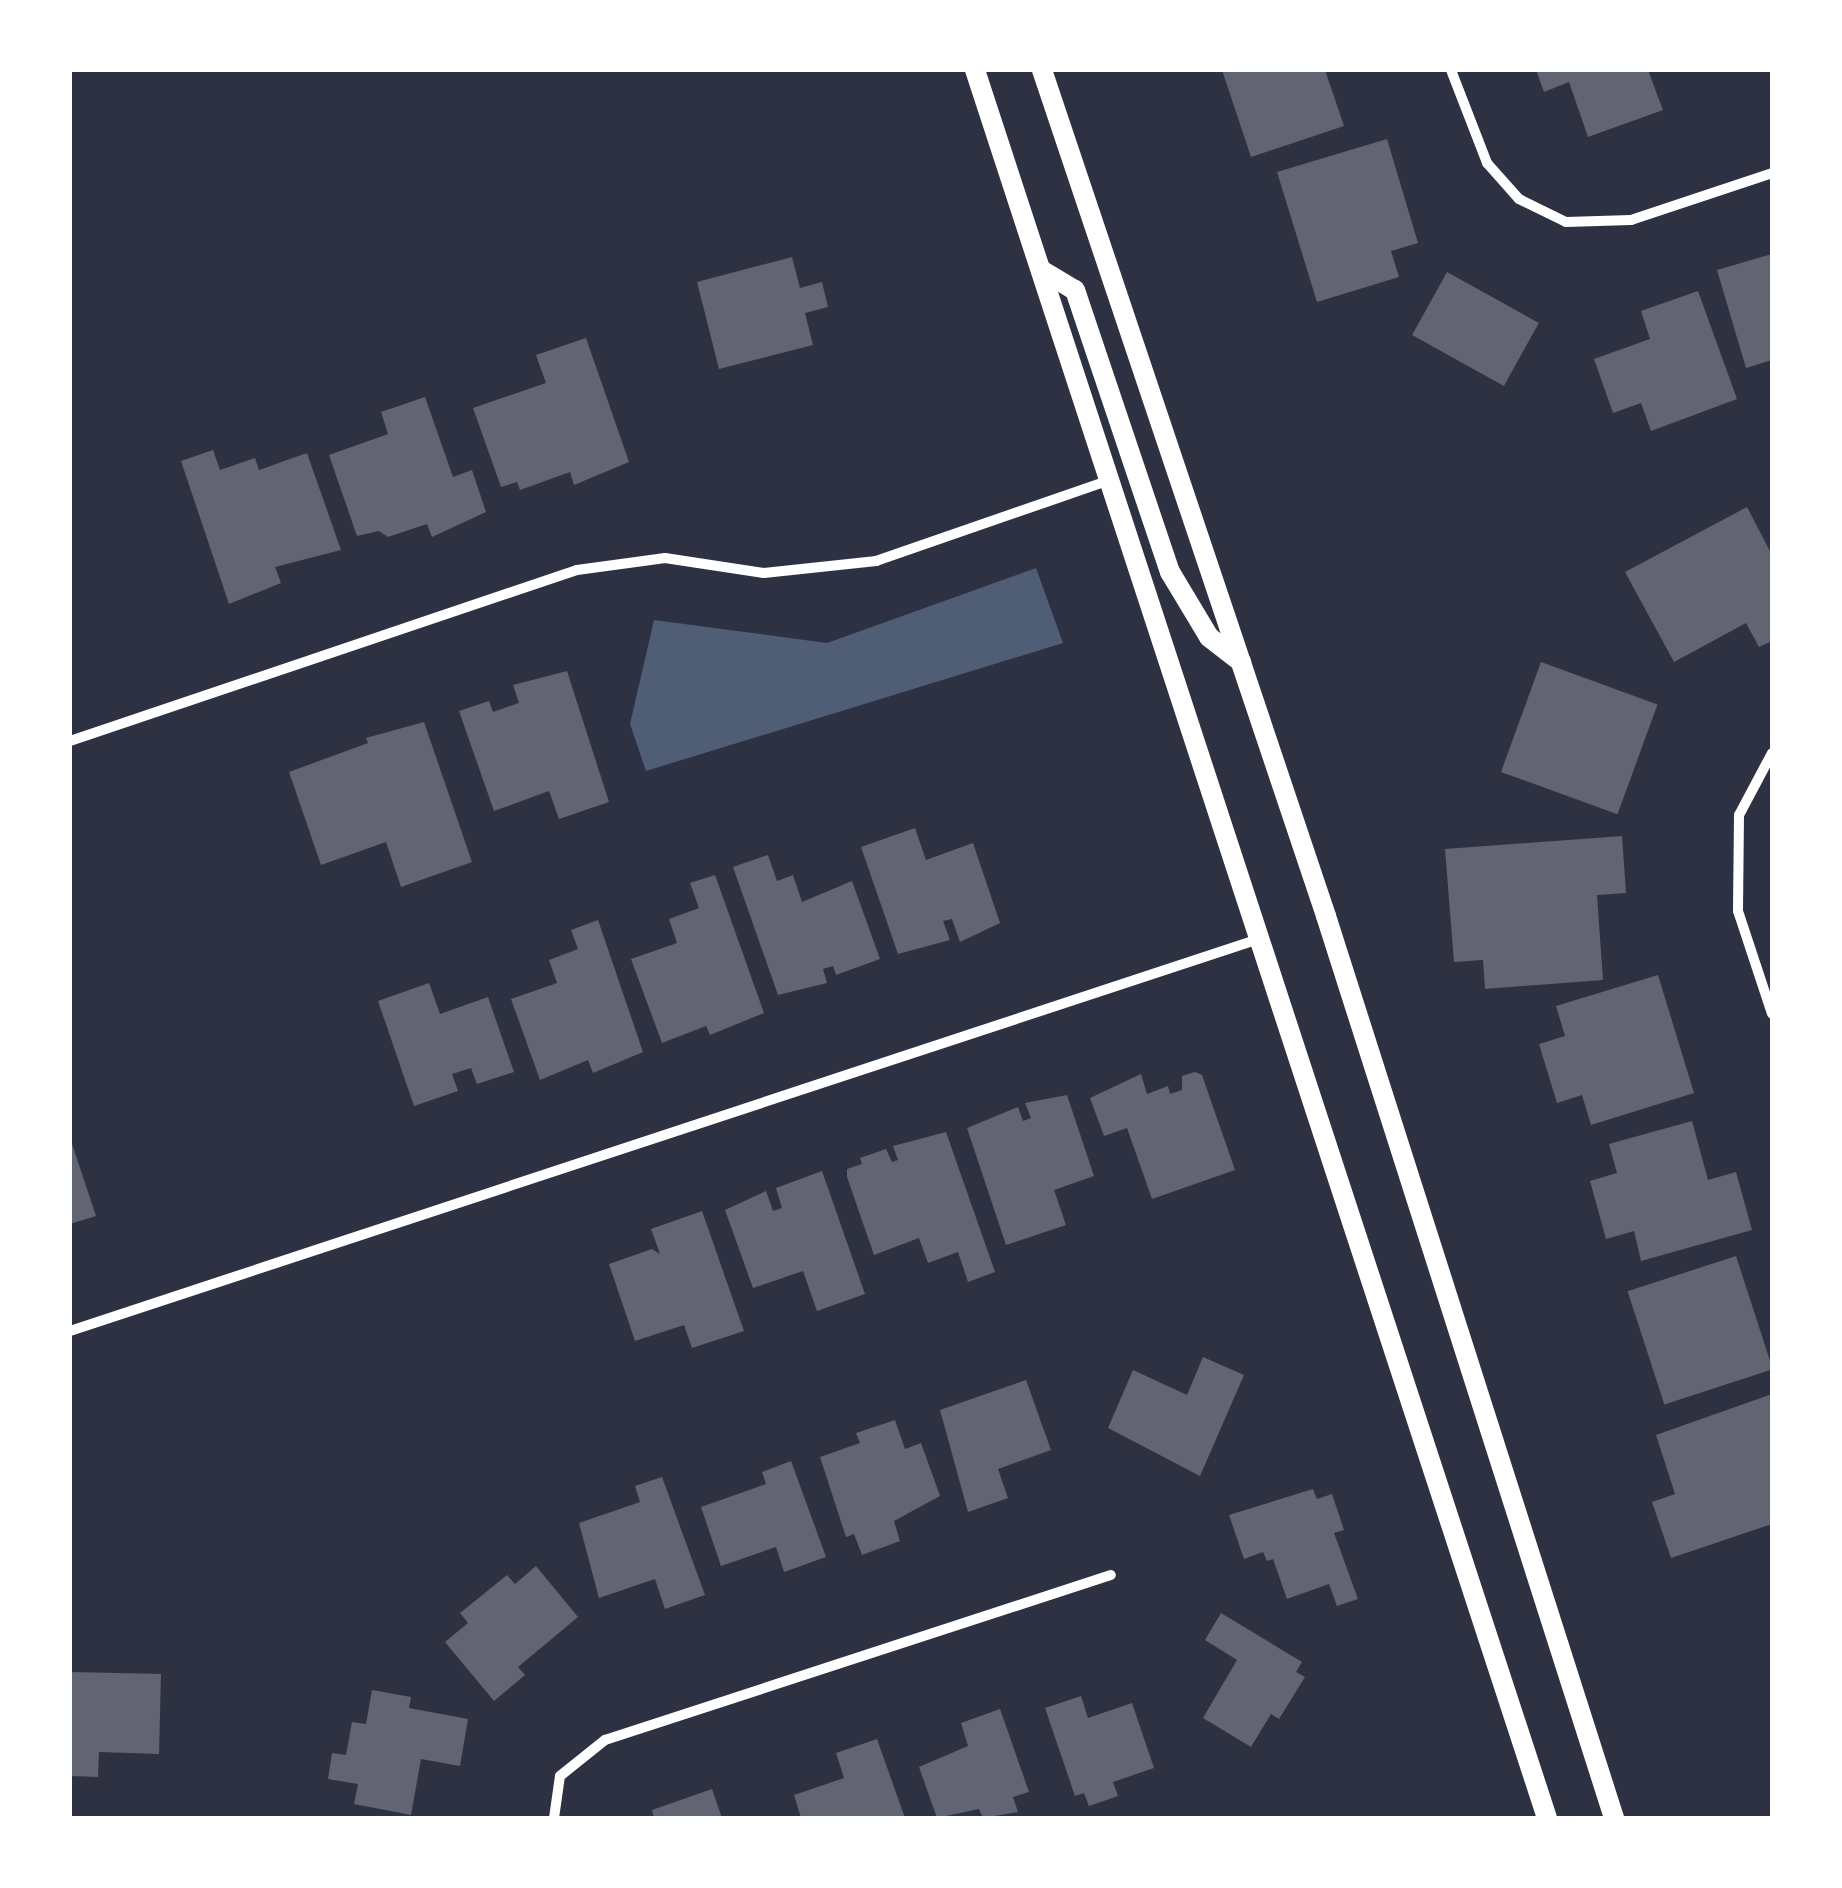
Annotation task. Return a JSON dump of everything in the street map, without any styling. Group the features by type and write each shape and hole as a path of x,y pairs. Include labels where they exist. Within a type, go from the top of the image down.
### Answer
{"main road":[{"path":"976,70 1547,1818"},
{"path":"1042,70 1242,664 1614,1818"},
{"path":"1043,272 1075,290 1170,572 1208,637 1242,664"}],"street":[{"path":"1450,70 1486,163 1518,200 1566,222 1631,220 1772,173"},
{"path":"70,741 577,570 665,558 764,573 876,561 1111,479"},
{"path":"1772,753 1739,815 1738,911 1772,1014"},
{"path":"70,1331 1262,937"},
{"path":"554,1818 560,1776 606,1740 1110,1574"}],"water":[{"path":"1036,568 1063,643 646,771 630,724 654,620 827,643"}],"building":[{"path":"1222,70 1325,70 1344,126 1251,157"},
{"path":"1536,70 1648,70 1663,110 1588,137 1569,82 1544,92"},
{"path":"1387,139 1418,243 1391,251 1399,277 1317,302 1277,172"},
{"path":"1772,254 1772,360 1746,368 1717,270"},
{"path":"792,257 800,288 822,282 828,307 805,313 813,345 719,369 697,282"},
{"path":"1447,272 1539,323 1504,386 1412,335"},
{"path":"1698,291 1737,399 1651,431 1641,403 1613,413 1594,359 1650,339 1641,311"},
{"path":"586,338 629,462 574,485 570,472 520,490 517,482 501,487 473,408 546,383 536,355"},
{"path":"425,397 453,477 472,470 486,512 432,537 427,524 388,537 379,531 357,536 329,455 388,434 381,412"},
{"path":"213,450 220,470 255,458 259,470 307,453 341,550 275,567 281,583 229,604 181,461"},
{"path":"1747,507 1772,555 1772,641 1759,647 1746,623 1674,662 1625,572"},
{"path":"1541,662 1658,704 1618,814 1501,772"},
{"path":"567,671 609,802 559,819 549,791 494,811 459,711 489,701 493,712 519,703 513,685"},
{"path":"424,722 472,862 401,887 386,842 321,865 289,772 368,743 366,738"},
{"path":"915,828 926,860 973,843 1000,923 960,942 952,919 943,921 950,940 898,954 861,847"},
{"path":"1622,836 1626,893 1597,895 1603,980 1485,989 1483,960 1454,962 1445,849"},
{"path":"768,855 777,881 793,875 802,902 852,881 880,959 836,975 833,966 823,969 827,983 778,995 733,867"},
{"path":"715,875 764,1013 710,1035 706,1026 662,1043 631,959 677,943 669,919 699,908 690,883"},
{"path":"598,920 643,1052 593,1073 588,1060 540,1080 511,999 557,983 549,960 578,949 571,930"},
{"path":"1658,975 1694,1093 1591,1125 1582,1095 1557,1103 1539,1044 1565,1036 1556,1006"},
{"path":"429,983 440,1014 488,997 514,1072 477,1084 471,1068 452,1074 458,1091 414,1106 378,1001"},
{"path":"1195,1072 1202,1075 1235,1170 1152,1199 1127,1128 1104,1136 1090,1098 1141,1074 1147,1094 1168,1086 1170,1094 1182,1090 1182,1076"},
{"path":"1067,1095 1094,1176 1054,1190 1066,1225 1006,1245 967,1128 1018,1107 1023,1121 1031,1118 1025,1103"},
{"path":"1692,1121 1708,1180 1736,1172 1752,1230 1641,1261 1634,1231 1606,1239 1590,1181 1617,1173 1609,1144"},
{"path":"946,1132 995,1272 968,1282 958,1252 928,1263 919,1238 874,1255 847,1177 847,1169 862,1164 860,1158 886,1149 892,1162 898,1160 893,1146"},
{"path":"70,1138 96,1216 70,1224"},
{"path":"822,1171 865,1294 817,1311 803,1271 753,1288 725,1210 766,1191 773,1211 782,1208 776,1188"},
{"path":"702,1211 744,1331 692,1348 684,1325 635,1341 609,1264 652,1249 660,1254 651,1229"},
{"path":"1736,1256 1772,1369 1664,1404 1628,1291"},
{"path":"1203,1357 1244,1375 1200,1476 1108,1428 1133,1370 1187,1395"},
{"path":"1026,1380 1051,1450 998,1469 1008,1498 968,1512 940,1410"},
{"path":"1772,1394 1772,1524 1671,1558 1652,1502 1675,1494 1656,1435"},
{"path":"895,1420 905,1449 921,1443 940,1496 894,1521 900,1541 862,1555 854,1534 846,1537 820,1457 860,1443 856,1433"},
{"path":"791,1461 826,1557 784,1572 776,1547 721,1566 701,1507 766,1484 762,1472"},
{"path":"662,1477 705,1595 665,1609 655,1579 599,1598 579,1523 640,1502 635,1486"},
{"path":"1313,1489 1317,1499 1332,1494 1344,1530 1334,1533 1358,1599 1337,1606 1329,1584 1287,1599 1273,1559 1267,1561 1263,1552 1244,1559 1229,1515"},
{"path":"536,1566 578,1617 518,1667 525,1675 494,1701 445,1642 468,1623 460,1613 507,1575 515,1584"},
{"path":"1221,1613 1302,1662 1296,1672 1305,1677 1279,1719 1271,1714 1251,1747 1203,1718 1237,1660 1205,1640"},
{"path":"70,1672 161,1674 159,1754 99,1752 98,1777 70,1776"},
{"path":"372,1690 411,1697 409,1708 468,1719 460,1766 421,1759 411,1815 354,1804 358,1784 328,1779 332,1753 346,1755 352,1722 366,1724"},
{"path":"1081,1696 1088,1718 1132,1703 1154,1768 1113,1782 1118,1796 1089,1806 1084,1793 1075,1796 1045,1708"},
{"path":"1000,1709 1029,1792 1013,1797 1018,1812 983,1818 979,1809 937,1818 919,1767 968,1746 961,1723"},
{"path":"877,1739 905,1818 801,1818 794,1795 844,1778 836,1753"},
{"path":"712,1789 722,1818 654,1818 652,1810"}]}
